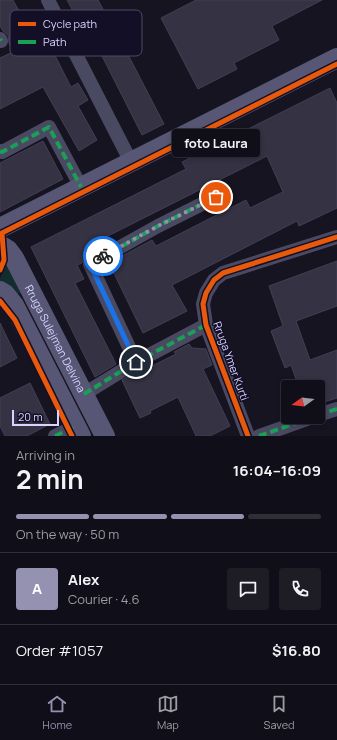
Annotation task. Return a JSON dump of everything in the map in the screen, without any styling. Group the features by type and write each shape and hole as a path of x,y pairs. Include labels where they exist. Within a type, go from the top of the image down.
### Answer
{"main road":[{"path":"0,228 337,58"},
{"name":"Rruga Sulejman Delvina","path":"0,245 8,250 14,258 105,436"},
{"name":"Rruga Sulejman Delvina","path":"0,291 5,294 14,304 78,431"}],"street":[{"path":"48,0 53,10"},
{"path":"77,56 131,162"},
{"path":"0,151 2,152 48,127 81,187"},
{"path":"136,362 90,264 158,226 216,197"},
{"name":"Rruga Ymer Kurti","path":"248,436 206,325 203,304 206,293 214,280 223,274 337,237"},
{"name":"Rruga Ymer Kurti","path":"84,394 136,362 206,325"},
{"path":"325,413 337,409"},
{"path":"259,436 293,424"},
{"path":"55,436 78,431"}],"green space":[{"path":"6,266 8,266 22,292 17,295 0,281"}],"building":[{"path":"0,0 13,0 18,10 10,10 10,45 8,35 0,26"},
{"path":"67,0 98,0 103,10 72,10"},
{"path":"196,0 322,0 272,26 279,40 234,63 237,69 198,89 161,18"},
{"path":"10,53 10,56 55,56 71,87 78,83 88,100 78,106 97,140 79,151 43,87 0,109 0,58"},
{"path":"102,56 129,56 164,124 142,135"},
{"path":"330,88 337,103 337,208 299,226 297,221 172,285 187,311 143,333 109,263 152,240 156,246 246,200 250,208 283,192 267,156 86,247 90,254 83,259 82,263 77,265 84,279 75,283 116,364 95,377 31,247 186,169 182,162"},
{"path":"43,141 63,179 0,212 0,163"},
{"path":"337,261 337,306 296,321 310,360 337,350 337,398 325,402 325,380 296,380 291,365 285,368 271,331 283,326 269,286"},
{"path":"0,323 17,358 0,367"},
{"path":"189,344 192,348 206,349 212,365 203,369 230,426 210,436 196,436 178,397 150,411 151,413 140,418 122,380 149,365 150,367 176,354 174,352"},
{"path":"30,383 50,424 27,436 5,436 0,426 0,398"}],"marked path":[{"path":"0,151 2,152 49,127 81,187"},
{"path":"136,362 90,264 158,226 216,197"},
{"path":"84,394 136,362 206,325"},
{"path":"325,413 337,409"},
{"path":"259,436 293,424"},
{"path":"55,436 76,426"}],"cycle path":[{"path":"0,270 4,260 2,233 337,64"},
{"path":"248,436 206,325 203,304 206,293 214,280 223,273 337,237"},
{"path":"0,301 15,320 72,436"}],"way so far":[{"path":"103,256 192,208 216,197"}],"place":[{"name":"foto Laura","path":"216,197"}],"route":[{"path":"103,256 90,264 136,362"}]}
